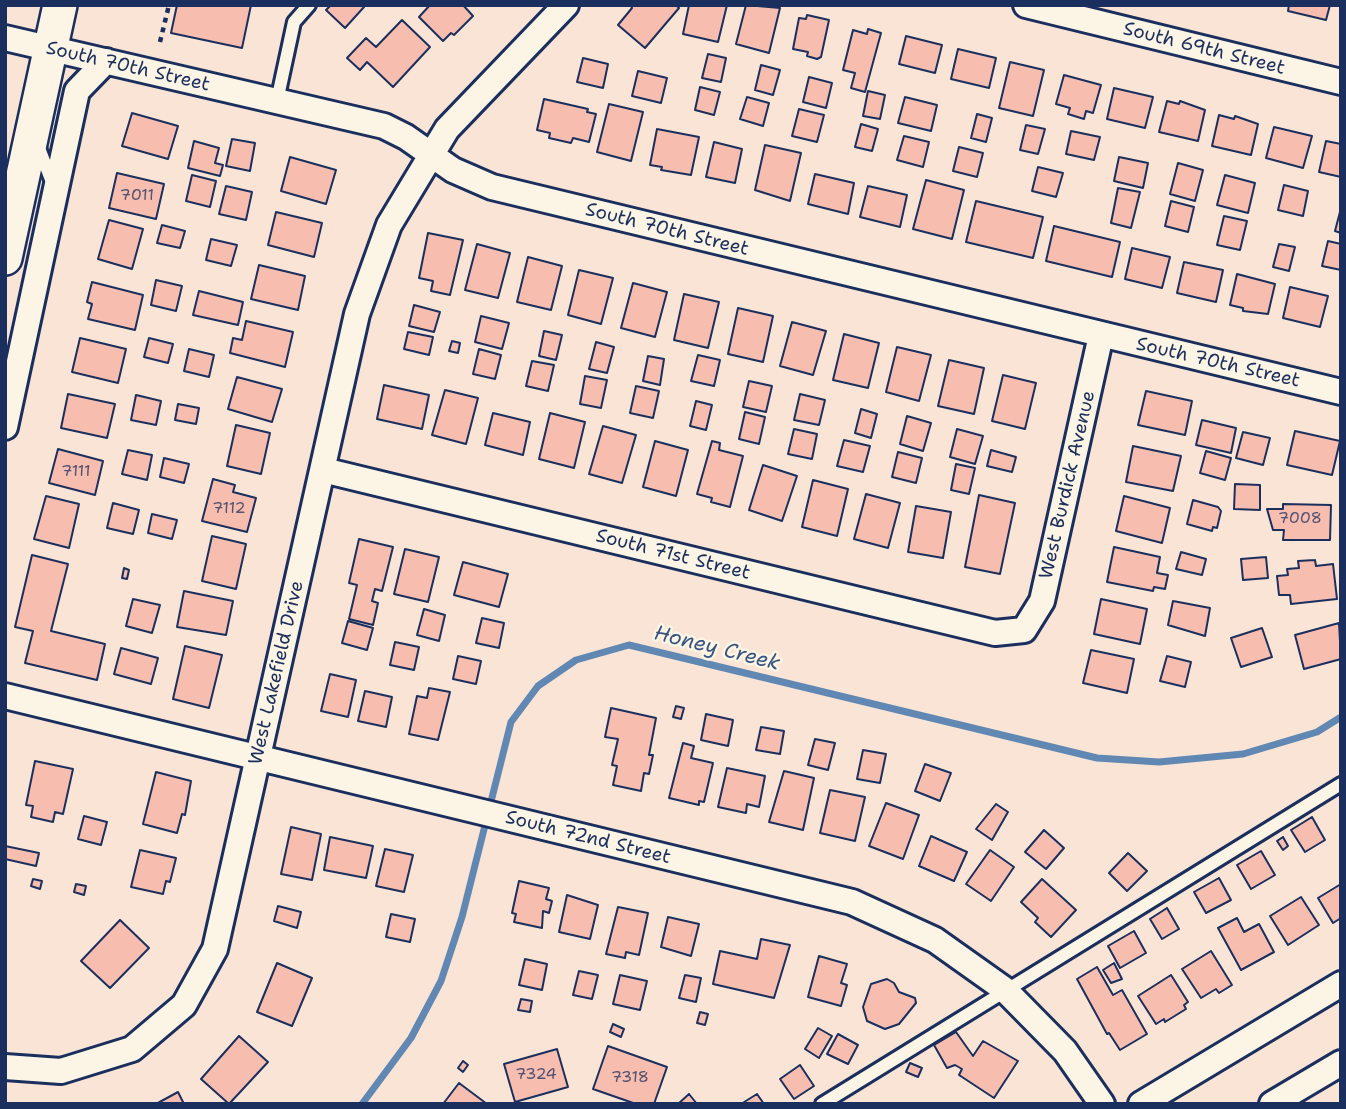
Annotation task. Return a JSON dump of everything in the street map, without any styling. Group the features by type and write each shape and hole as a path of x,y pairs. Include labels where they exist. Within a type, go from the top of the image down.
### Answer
{"main road":[{"path":"5,258 60,5"}],"street":[{"name":"West Lakefield Drive","path":"5,1067 61,1071 132,1048 184,1005 215,949 357,314 389,225 447,129 566,5"},
{"name":"South 69th Street","path":"1026,5 1341,82"},
{"name":"South 70th Street","path":"5,38 384,126 431,153 453,170 492,187 1341,392"},
{"path":"5,427 77,91 106,61"},
{"name":"West Burdick Avenue","path":"1024,630 1042,601 1101,335"},
{"name":"South 71st Street","path":"323,470 995,633 1024,630"},
{"name":"South 72nd Street","path":"5,696 852,902 935,940 1004,989 1065,1051 1102,1104"},
{"path":"1141,1104 1341,984"},
{"path":"1272,1104 1341,1063"}],"lane":[{"path":"277,101 294,22 309,5"},
{"path":"34,125 56,199"},
{"path":"822,1104 1341,783"}],"path":[{"path":"160,43 169,5"}],"building":[{"path":"177,5 251,5 242,48 171,33"},
{"path":"331,5 364,7 345,28 326,10"},
{"path":"430,5 463,5 473,16 454,35 451,33 443,41 419,17"},
{"path":"631,5 676,5 679,8 645,48 618,25 632,8"},
{"path":"689,5 727,5 718,42 683,34"},
{"path":"746,5 780,8 769,53 736,44"},
{"path":"1289,5 1330,5 1326,20 1288,11"},
{"path":"807,15 829,20 821,57 817,59 807,56 808,52 793,49 799,18 806,19"},
{"path":"402,20 430,47 393,87 367,62 360,70 347,58 366,38 376,47"},
{"path":"868,29 881,33 865,92 851,88 855,73 843,70 853,30 867,34"},
{"path":"906,36 942,45 935,73 899,64"},
{"path":"958,49 996,58 989,88 951,79"},
{"path":"708,54 726,58 721,82 702,78"},
{"path":"583,58 608,64 603,88 577,82"},
{"path":"1010,62 1044,70 1033,116 999,108"},
{"path":"761,65 780,70 773,95 755,90"},
{"path":"638,71 667,78 661,103 632,96"},
{"path":"1064,75 1101,85 1093,113 1086,111 1084,119 1068,114 1070,108 1056,104"},
{"path":"809,77 832,83 826,108 803,102"},
{"path":"700,87 720,92 714,115 695,110"},
{"path":"1114,88 1153,97 1145,128 1107,119"},
{"path":"868,91 885,95 880,119 863,116"},
{"path":"747,97 769,103 763,126 740,119"},
{"path":"905,97 937,105 931,131 898,123"},
{"path":"544,99 588,109 587,112 596,114 589,142 573,138 571,143 549,138 550,133 537,130"},
{"path":"1167,101 1179,104 1180,101 1205,110 1198,141 1159,132"},
{"path":"609,104 643,112 631,161 597,152"},
{"path":"799,109 824,115 817,142 792,136"},
{"path":"132,113 178,126 168,159 122,146"},
{"path":"977,114 992,118 986,142 971,138"},
{"path":"1219,115 1234,119 1235,116 1258,124 1251,155 1212,146"},
{"path":"861,124 878,129 872,151 855,147"},
{"path":"1026,125 1045,129 1038,154 1020,150"},
{"path":"1274,127 1312,136 1303,168 1266,158"},
{"path":"657,129 699,137 691,175 661,170 662,167 650,165"},
{"path":"1071,131 1100,137 1094,160 1066,154"},
{"path":"904,136 929,142 923,167 897,160"},
{"path":"232,139 255,143 250,171 226,166"},
{"path":"194,141 219,148 215,163 223,165 220,176 188,168"},
{"path":"1326,141 1341,144 1341,177 1319,172"},
{"path":"714,142 742,149 735,183 706,177"},
{"path":"765,145 801,153 790,201 755,190"},
{"path":"959,147 983,153 977,177 953,171"},
{"path":"290,157 336,170 326,204 281,191"},
{"path":"1119,157 1148,163 1143,188 1114,181"},
{"path":"1178,163 1203,170 1195,201 1170,194"},
{"path":"1038,167 1063,173 1056,197 1032,191"},
{"path":"117,173 164,184 156,219 109,208"},
{"path":"815,174 854,183 848,214 808,204"},
{"path":"192,175 216,181 210,207 186,201"},
{"path":"1225,175 1255,183 1248,213 1217,205"},
{"path":"926,180 964,190 952,239 913,229"},
{"path":"1284,185 1308,191 1303,216 1278,210"},
{"path":"226,186 252,192 246,220 219,214"},
{"path":"868,186 907,195 900,227 860,217"},
{"path":"1118,188 1140,192 1131,228 1111,223"},
{"path":"976,201 1043,217 1033,258 966,242"},
{"path":"1171,201 1194,207 1188,232 1165,226"},
{"path":"1341,208 1341,233 1335,231"},
{"path":"276,212 322,223 314,257 268,245"},
{"path":"1224,216 1247,221 1240,250 1217,245"},
{"path":"109,220 143,229 132,269 98,259"},
{"path":"162,225 185,231 180,248 157,243"},
{"path":"1054,226 1120,242 1112,277 1046,261"},
{"path":"428,233 463,240 450,295 431,291 433,281 419,278"},
{"path":"211,239 237,245 231,266 206,260"},
{"path":"1328,241 1341,244 1341,270 1322,266"},
{"path":"477,244 510,253 498,298 465,290"},
{"path":"1279,244 1295,247 1289,271 1273,267"},
{"path":"1132,248 1170,257 1162,288 1125,279"},
{"path":"528,257 562,266 551,310 517,302"},
{"path":"1184,262 1223,270 1216,302 1177,293"},
{"path":"259,265 305,276 298,310 251,299"},
{"path":"579,270 613,278 601,324 568,315"},
{"path":"1237,274 1275,284 1268,314 1243,311 1243,308 1230,305"},
{"path":"156,280 182,286 176,311 151,305"},
{"path":"92,282 143,295 135,330 88,319 92,304 87,302"},
{"path":"633,283 667,292 655,337 621,328"},
{"path":"1290,287 1328,296 1320,327 1283,318"},
{"path":"199,291 243,302 238,325 193,315"},
{"path":"684,294 719,302 708,348 674,340"},
{"path":"414,305 440,312 434,332 409,326"},
{"path":"738,308 773,316 763,362 728,354"},
{"path":"481,316 509,323 502,349 475,342"},
{"path":"246,321 293,332 285,367 230,353 233,338 242,340"},
{"path":"792,322 826,331 813,375 780,366"},
{"path":"544,331 562,335 556,360 539,356"},
{"path":"408,332 433,337 429,355 404,349"},
{"path":"844,334 879,343 868,388 833,380"},
{"path":"80,338 126,349 118,383 72,372"},
{"path":"149,338 173,344 168,363 144,357"},
{"path":"452,341 460,343 458,353 449,351"},
{"path":"596,342 614,347 607,373 589,369"},
{"path":"897,347 931,355 919,401 886,392"},
{"path":"189,349 214,355 209,377 184,371"},
{"path":"479,349 501,355 495,379 473,374"},
{"path":"698,355 720,360 714,386 691,381"},
{"path":"648,356 664,359 660,385 643,381"},
{"path":"949,360 984,368 974,414 938,406"},
{"path":"532,361 554,365 548,391 526,386"},
{"path":"1003,375 1036,383 1025,429 992,421"},
{"path":"585,376 607,380 601,408 580,404"},
{"path":"237,377 282,389 272,422 228,409"},
{"path":"749,381 772,386 766,412 743,407"},
{"path":"384,385 429,395 422,429 377,419"},
{"path":"636,386 659,391 653,418 630,413"},
{"path":"445,390 478,398 466,444 432,435"},
{"path":"1146,391 1192,401 1185,435 1138,425"},
{"path":"68,394 115,404 107,438 61,428"},
{"path":"800,394 825,400 819,425 794,420"},
{"path":"136,395 161,401 156,425 131,420"},
{"path":"696,401 712,405 706,430 690,426"},
{"path":"178,404 199,408 196,424 175,420"},
{"path":"861,409 877,414 871,438 855,433"},
{"path":"745,412 765,417 759,444 739,439"},
{"path":"493,413 530,422 523,455 485,445"},
{"path":"550,413 585,422 574,468 539,459"},
{"path":"907,416 931,423 923,451 900,444"},
{"path":"1202,420 1236,428 1231,453 1196,445"},
{"path":"236,425 270,433 261,474 227,466"},
{"path":"603,426 636,435 622,483 589,474"},
{"path":"794,429 817,434 812,459 788,454"},
{"path":"957,429 983,436 975,464 950,457"},
{"path":"1295,431 1340,441 1332,475 1287,465"},
{"path":"1243,432 1270,438 1263,465 1236,458"},
{"path":"844,440 870,446 863,472 837,466"},
{"path":"655,441 688,450 676,496 643,487"},
{"path":"712,441 720,443 719,450 743,456 730,507 711,502 712,498 697,494"},
{"path":"1133,446 1181,456 1173,491 1126,482"},
{"path":"58,449 103,461 95,495 49,483"},
{"path":"128,450 152,455 147,480 122,474"},
{"path":"991,450 1016,457 1012,472 987,466"},
{"path":"1206,451 1231,458 1225,480 1200,473"},
{"path":"898,452 922,458 916,483 892,477"},
{"path":"164,458 189,464 184,483 160,477"},
{"path":"956,464 975,468 969,494 951,490"},
{"path":"763,465 797,476 782,521 749,510"},
{"path":"213,479 235,485 233,492 256,498 247,532 202,521"},
{"path":"813,480 848,489 837,536 802,527"},
{"path":"1235,484 1260,485 1260,510 1234,509"},
{"path":"866,494 900,503 888,548 854,539"},
{"path":"979,495 1015,503 1000,574 965,567"},
{"path":"46,496 79,504 69,548 34,539"},
{"path":"1124,496 1170,508 1162,543 1116,531"},
{"path":"1193,500 1218,507 1221,511 1217,528 1213,527 1212,531 1187,524"},
{"path":"113,503 139,510 133,534 107,528"},
{"path":"1283,504 1331,505 1330,540 1283,540 1284,530 1273,530 1267,509 1283,509"},
{"path":"916,506 951,512 943,558 908,552"},
{"path":"152,514 177,520 172,539 148,533"},
{"path":"212,536 246,544 236,589 202,581"},
{"path":"359,539 393,547 382,591 375,589 372,601 378,603 373,625 349,619 357,585 349,583"},
{"path":"1114,547 1160,557 1157,573 1168,575 1165,589 1154,587 1153,591 1107,582"},
{"path":"405,549 439,557 428,602 394,594"},
{"path":"1181,552 1206,559 1202,575 1176,569"},
{"path":"32,555 68,564 51,631 105,644 97,680 25,663 33,631 15,627"},
{"path":"1266,557 1268,578 1243,580 1241,559"},
{"path":"1315,560 1316,566 1333,564 1337,599 1291,604 1290,595 1279,595 1277,576 1288,575 1287,569 1299,568 1298,561"},
{"path":"463,562 508,574 499,607 454,595"},
{"path":"124,568 129,570 127,579 122,578"},
{"path":"184,591 233,601 226,635 177,627"},
{"path":"133,599 160,605 152,633 126,626"},
{"path":"1101,599 1147,609 1140,644 1094,634"},
{"path":"1173,601 1210,608 1205,636 1168,625"},
{"path":"424,609 445,615 439,641 417,635"},
{"path":"482,618 504,623 499,648 476,643"},
{"path":"348,621 373,628 367,650 342,643"},
{"path":"1339,623 1341,659 1304,669 1295,635"},
{"path":"1262,628 1272,657 1241,667 1231,638"},
{"path":"395,642 419,647 414,670 390,665"},
{"path":"185,646 222,655 209,708 173,699"},
{"path":"121,648 158,658 151,684 114,674"},
{"path":"1091,650 1134,659 1127,693 1083,683"},
{"path":"458,656 481,661 476,684 453,679"},
{"path":"1167,656 1191,662 1185,687 1160,681"},
{"path":"330,674 356,680 348,717 321,711"},
{"path":"429,688 450,692 438,740 409,734 417,696 427,698"},
{"path":"365,691 392,697 386,727 358,721"},
{"path":"676,706 684,708 681,719 673,717"},
{"path":"611,708 656,718 649,755 653,755 649,774 644,773 641,791 613,785 617,766 612,765 618,739 605,737"},
{"path":"706,714 733,720 728,746 701,740"},
{"path":"761,727 784,731 780,754 756,750"},
{"path":"815,739 835,743 828,770 808,765"},
{"path":"683,743 694,746 691,758 713,763 704,802 699,801 699,805 669,798"},
{"path":"863,750 886,754 880,783 857,779"},
{"path":"35,761 73,769 63,814 55,812 53,822 31,817 33,806 26,805"},
{"path":"925,764 951,773 940,801 915,791"},
{"path":"727,768 765,776 759,807 747,804 746,813 718,807"},
{"path":"784,771 814,778 803,830 769,822"},
{"path":"156,772 191,781 185,815 182,814 177,833 143,824"},
{"path":"830,790 865,797 855,841 820,833"},
{"path":"886,803 919,815 903,859 869,846"},
{"path":"996,804 1008,812 992,840 976,829"},
{"path":"84,816 107,822 101,845 78,839"},
{"path":"1312,817 1325,840 1305,852 1291,830"},
{"path":"291,827 321,834 312,880 281,874"},
{"path":"1044,830 1064,848 1046,869 1025,852"},
{"path":"931,836 967,852 954,881 919,866"},
{"path":"330,837 373,846 366,878 324,870"},
{"path":"1283,837 1288,846 1283,850 1277,841"},
{"path":"5,846 39,853 36,866 5,859"},
{"path":"385,849 413,855 404,892 376,886"},
{"path":"140,850 176,858 170,882 166,881 163,894 131,887"},
{"path":"990,850 1014,867 991,901 966,884"},
{"path":"1261,851 1275,875 1251,889 1237,865"},
{"path":"1128,853 1147,871 1127,891 1109,873"},
{"path":"1219,878 1231,900 1206,913 1194,892"},
{"path":"33,879 42,881 40,889 31,886"},
{"path":"1042,879 1076,910 1051,937 1035,922 1038,918 1021,902"},
{"path":"519,881 549,888 546,899 552,901 549,913 543,911 542,928 514,922 516,914 512,913"},
{"path":"76,884 86,886 84,895 74,892"},
{"path":"1341,884 1341,918 1333,923 1318,898"},
{"path":"567,895 598,905 590,939 559,932"},
{"path":"1301,897 1319,925 1288,945 1270,916"},
{"path":"278,906 301,912 297,928 274,921"},
{"path":"618,907 648,913 639,955 626,952 625,958 606,954"},
{"path":"1167,908 1179,929 1162,939 1150,919"},
{"path":"391,914 415,919 410,942 386,937"},
{"path":"668,917 699,924 691,956 661,947"},
{"path":"1237,918 1244,932 1259,924 1274,952 1241,970 1218,928"},
{"path":"120,920 149,948 110,988 81,961"},
{"path":"1134,931 1146,953 1120,968 1108,946"},
{"path":"761,939 790,945 774,998 713,984 720,951 757,959"},
{"path":"1211,951 1232,985 1219,993 1216,989 1201,998 1182,969"},
{"path":"819,956 847,964 841,983 847,985 841,1006 808,997"},
{"path":"525,959 547,964 542,990 519,985"},
{"path":"277,963 312,978 292,1026 257,1012"},
{"path":"1114,963 1122,979 1111,983 1103,970"},
{"path":"1097,967 1113,995 1122,990 1147,1034 1120,1050 1109,1033 1107,1034 1077,979"},
{"path":"579,971 598,975 592,999 573,995"},
{"path":"620,975 647,981 640,1010 613,1004"},
{"path":"685,975 701,978 696,1002 679,998"},
{"path":"1171,975 1188,1002 1184,1005 1186,1009 1165,1022 1164,1019 1156,1024 1138,996"},
{"path":"887,979 894,983 899,992 915,998 916,1003 899,1024 885,1029 867,1021 863,1007 871,984"},
{"path":"521,999 532,1001 530,1012 518,1010"},
{"path":"700,1012 708,1014 705,1025 697,1023"},
{"path":"613,1024 624,1029 621,1037 610,1032"},
{"path":"818,1028 832,1036 819,1058 805,1049"},
{"path":"956,1032 973,1056 983,1041 1018,1061 994,1098 959,1075 962,1069 955,1065 947,1068 934,1045"},
{"path":"838,1034 858,1045 848,1064 827,1054"},
{"path":"239,1036 268,1062 229,1104 201,1079"},
{"path":"608,1046 667,1067 654,1104 636,1104 593,1089"},
{"path":"557,1049 568,1087 515,1102 504,1064"},
{"path":"463,1061 468,1065 463,1072 458,1068"},
{"path":"910,1063 922,1068 918,1077 906,1072"},
{"path":"800,1065 814,1086 794,1099 780,1079"},
{"path":"459,1083 487,1104 443,1104"},
{"path":"178,1092 184,1104 156,1104"},
{"path":"689,1094 697,1104 678,1104"},
{"path":"757,1094 764,1104 741,1104"}],"waterway":[{"name":"Honey Creek","path":"362,1104 411,1038 441,981 462,917 511,722 538,686 576,660 629,645 1097,758 1159,762 1243,754 1317,732 1341,717"}]}
